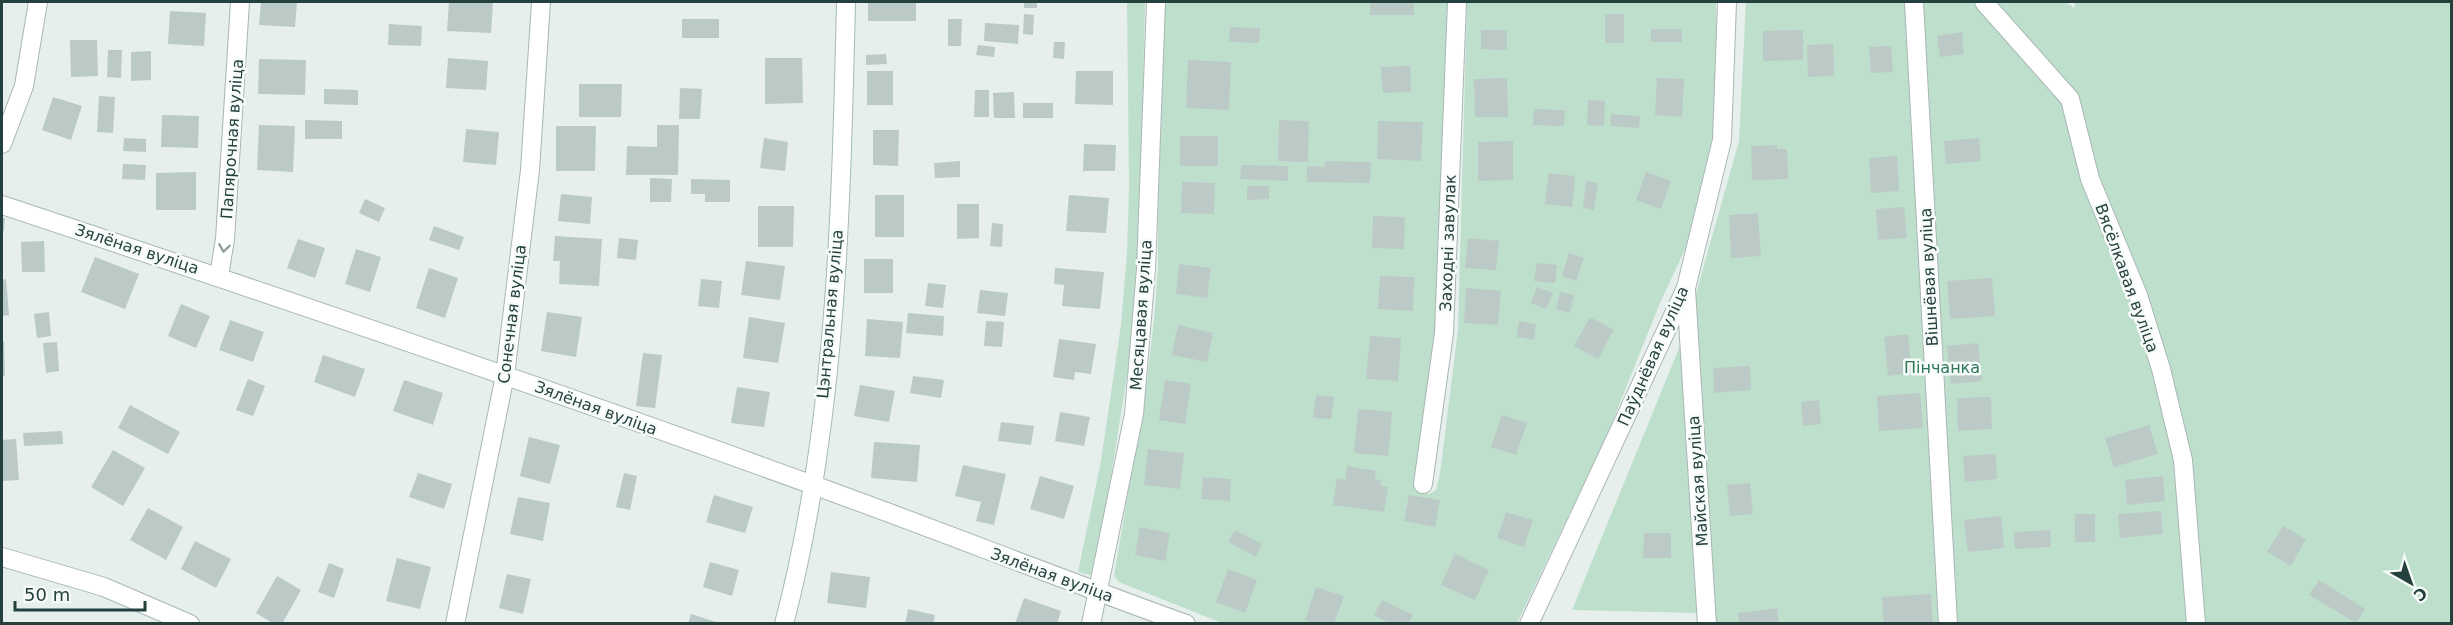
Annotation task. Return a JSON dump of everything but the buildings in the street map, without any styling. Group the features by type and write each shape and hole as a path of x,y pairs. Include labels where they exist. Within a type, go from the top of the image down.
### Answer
{"street":[{"path":"2,144 24,86 38,2"},
{"name":"Папярочная вуліца","path":"219,276 225,238 240,2"},
{"name":"Сонечная вуліца","path":"455,624 505,375 530,170 540,2"},
{"name":"Цэнтральная вуліца","path":"784,624 814,485 833,309 843,125 846,2"},
{"name":"Месяцавая вуліца","path":"1091,624 1134,414 1146,269 1156,2"},
{"name":"Заходні завулак","path":"1423,484 1444,333 1458,2"},
{"name":"Паўднёвая вуліца","path":"1529,624 1686,288 1722,140 1727,2"},
{"name":"Вішнёвая вуліца","path":"1914,2 1948,624"},
{"name":"Вясёлкавая вуліца","path":"1984,2 2070,99 2090,179 2138,295 2161,369 2183,460 2196,624"},
{"name":"Зялёная вуліца","path":"2,205 219,276 505,375 814,485 1186,624"},
{"name":"Майская вуліца","path":"1686,288 1707,624"},
{"path":"2,557 104,587 190,624"}],"green space":[{"path":"1127,2 1145,2 1140,215 1131,351 1098,558 1095,571 1090,575 1078,572 1101,461 1121,325 1127,253 1129,188"},
{"path":"1164,2 1449,2 1436,332 1413,484 1420,491 1429,494 1436,490 1440,474 1458,330 1467,2 1716,2 1716,135 1688,243 1660,303 1607,435 1517,623 1222,623 1119,582 1114,576 1147,381 1154,319 1158,267"},
{"name":"Пінчанка","path":"1746,2 2066,2 2074,8 2075,2 2451,2 2451,623 1699,624 1698,613 1572,610 1684,336 1739,141"}]}
